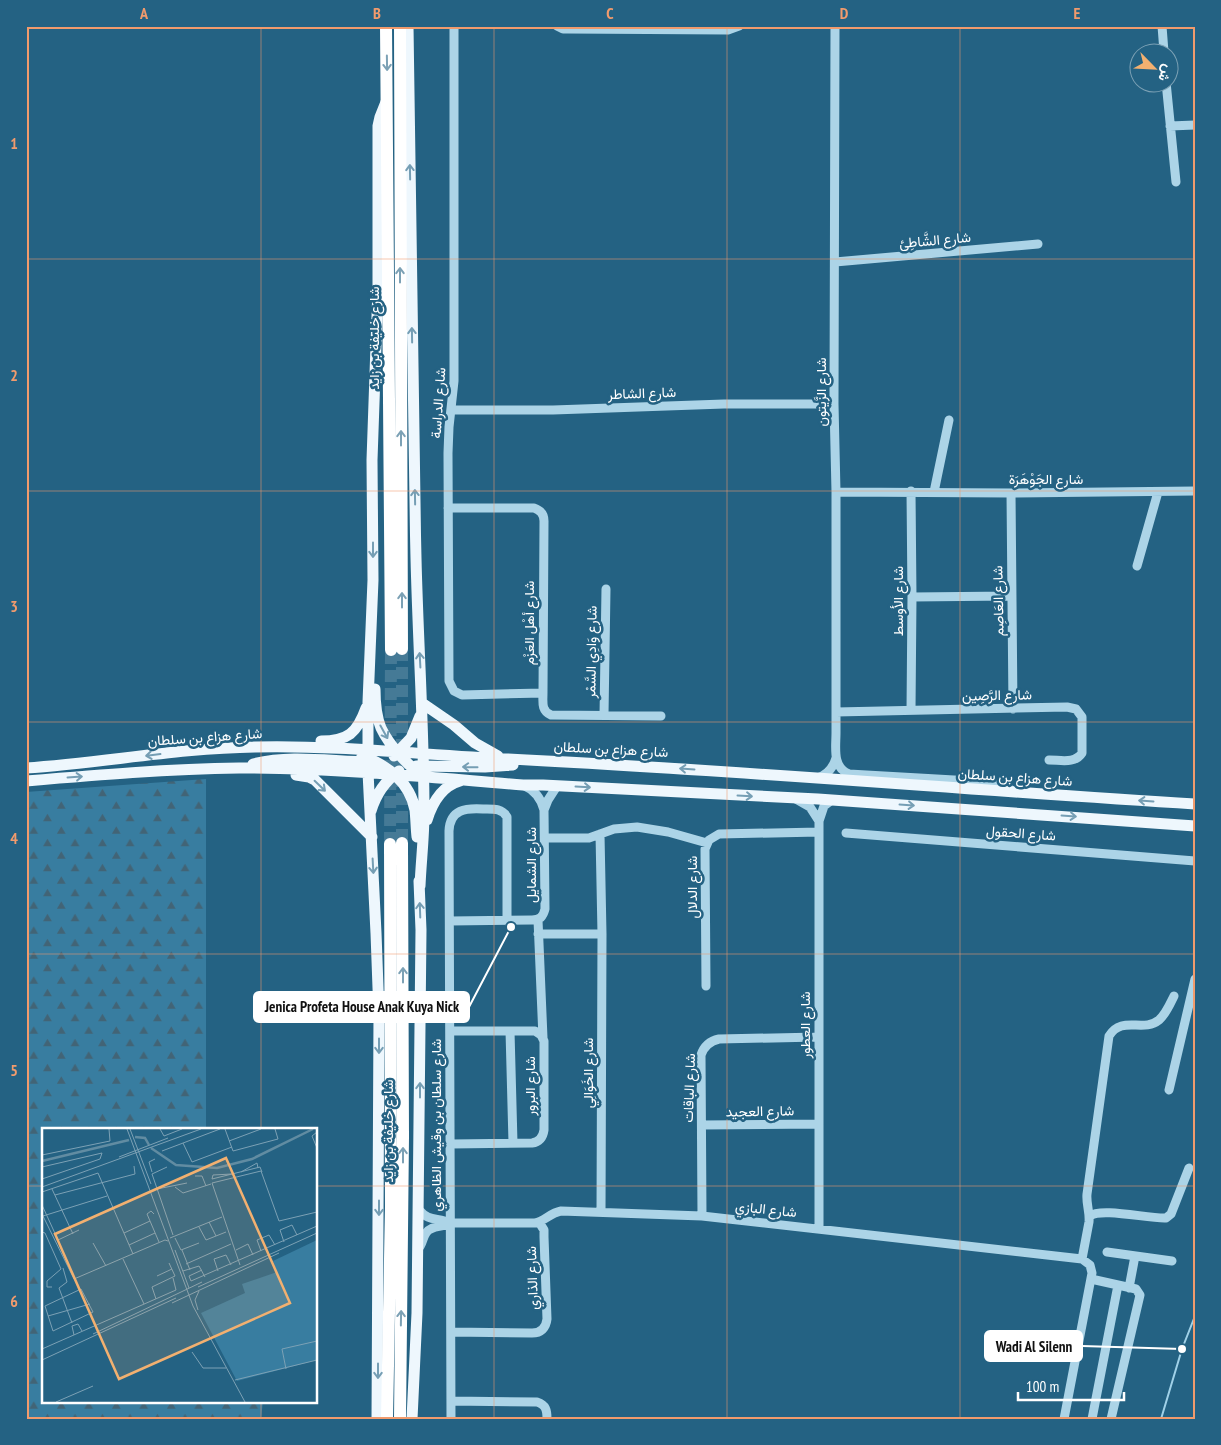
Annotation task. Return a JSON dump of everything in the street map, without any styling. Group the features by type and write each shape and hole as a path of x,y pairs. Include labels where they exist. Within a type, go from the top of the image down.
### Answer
{"highway":[{"name":"شارع خليفة بن زايد","path":"386,26 397,650 400,26"},
{"name":"شارع خليفة بن زايد","path":"388,1419 396,844 403,1137 400,1419"}],"main road":[{"path":"408,26 415,527 424,765 424,815 420,886"},
{"path":"378,1419 378,1015 377,950 370,817 368,702 372,580 372,460 378,288 378,126 387,100"},
{"path":"372,580 375,604 374,682 377,713 382,730 411,767"},
{"path":"254,747 259,742 266,740 341,740 347,737 356,727 368,702"},
{"path":"26,781 180,770 240,768 274,760 370,761 390,759 411,738 422,705"},
{"path":"422,705 444,718 475,744 504,759"},
{"name":"شارع هزاع بن سلطان","path":"26,768 207,749 254,747 334,749 370,761"},
{"name":"شارع هزاع بن سلطان","path":"398,752 424,765 464,780 523,785 832,800 1195,826"},
{"name":"شارع هزاع بن سلطان","path":"395,774 424,765 504,759 536,760 1194,804"},
{"path":"370,817 378,794 388,780 402,770 424,765 496,766 536,760"},
{"path":"370,761 395,774 407,790 415,809 420,886 419,1210 412,1419"},
{"path":"240,768 257,772 302,776 315,780 372,837"},
{"path":"420,886 426,826 430,812 438,798 449,786 464,780"}],"street":[{"name":"شارع الدراسة","path":"454,26 454,363 449,434 449,678 451,687 456,692 465,695 543,693"},
{"path":"557,26 567,29 728,30 739,26"},
{"name":"شارع الزَّيتون","path":"835,26 834,404 836,492 836,758"},
{"path":"1162,26 1163,42"},
{"path":"1167,92 1176,182"},
{"path":"1170,126 1195,125"},
{"name":"شارع الشَّاطِئ","path":"835,262 1038,244"},
{"name":"شارع الشاطر","path":"451,410 553,410 724,404 834,404"},
{"path":"934,492 949,420"},
{"name":"شارع الأوسط","path":"911,491 911,710"},
{"name":"شارع الجَوْهَرَة","path":"836,492 1195,491"},
{"path":"1137,566 1158,492"},
{"name":"شارع العَاصِم","path":"1011,493 1013,709"},
{"name":"شارع أهْل العَزْم","path":"448,508 534,508 540,510 543,515 543,708 548,714 661,716"},
{"name":"شارع وَادِي السَّمْر","path":"604,715 606,589"},
{"path":"912,597 1012,596"},
{"name":"شارع الرَّصِين","path":"836,712 1072,708 1080,713 1082,717 1083,749 1080,757 1072,761 1049,760"},
{"path":"815,778 821,777 831,770 836,758"},
{"path":"836,758 839,766 849,774 989,782 1003,785 1015,792"},
{"name":"شارع الشمايل","path":"450,921 538,920 543,915 545,909 544,810 542,803 533,790 523,785"},
{"name":"شارع الشمايل","path":"544,810 557,786"},
{"path":"796,798 810,807 819,820"},
{"path":"819,820 824,806 832,800"},
{"name":"شارع سلطان بن وقيش الظاهري","path":"451,1419 449,826 453,817 460,811 469,808 498,809 504,812 507,817 507,921"},
{"name":"شارع العطور","path":"819,820 819,1229"},
{"path":"544,838 589,838 614,829 637,827 668,832 707,843"},
{"name":"شارع الدلال","path":"706,986 705,849 707,843 712,837 719,834 819,832"},
{"name":"شارع الحقول","path":"846,833 1195,860"},
{"name":"شارع الخَوَالِي","path":"600,834 602,1212"},
{"path":"538,920 543,1038"},
{"path":"538,934 602,934"},
{"path":"1170,1090 1195,979"},
{"path":"1064,1419 1091,1279 1090,1265 1082,1259 1090,1216 1087,1194 1110,1036 1115,1029 1123,1025 1144,1026 1158,1021 1174,996"},
{"name":"شارع البرور","path":"450,1031 535,1031 541,1034 543,1038 543,1134 537,1142 451,1144"},
{"path":"510,1031 513,1143"},
{"name":"شارع الباقات","path":"702,1216 701,1055 708,1044 719,1039 818,1037"},
{"name":"شارع العجيد","path":"702,1126 819,1124"},
{"path":"1090,1216 1095,1212 1109,1212 1166,1218 1170,1214 1189,1168"},
{"name":"شارع البازي","path":"419,1210 427,1217 450,1223 539,1222 548,1215 561,1211 702,1216 1082,1259"},
{"name":"شارع الذاري","path":"451,1332 532,1334 542,1330 546,1323 547,1310 544,1230 539,1222"},
{"name":"شارع البازي","path":"418,1250 428,1231 450,1223"},
{"path":"1107,1252 1172,1261"},
{"path":"1129,1288 1135,1256"},
{"path":"1091,1279 1129,1288 1140,1293 1111,1419"},
{"path":"1092,1419 1118,1285"},
{"path":"451,1402 537,1402 545,1407 547,1419"}],"green space":[{"path":"206,779 206,1128 42,1128 42,1402 263,1402 261,1419 26,1419 26,792"}],"waterway":[{"path":"1161,1419 1182,1349 1195,1316"}],"tunnel":[{"path":"402,649 402,843"},
{"path":"390,844 391,650"}],"place":[{"name":"Jenica Profeta House Anak Kuya Nick","path":"511,927"},
{"name":"Wadi Al Silenn","path":"1182,1349"}]}
